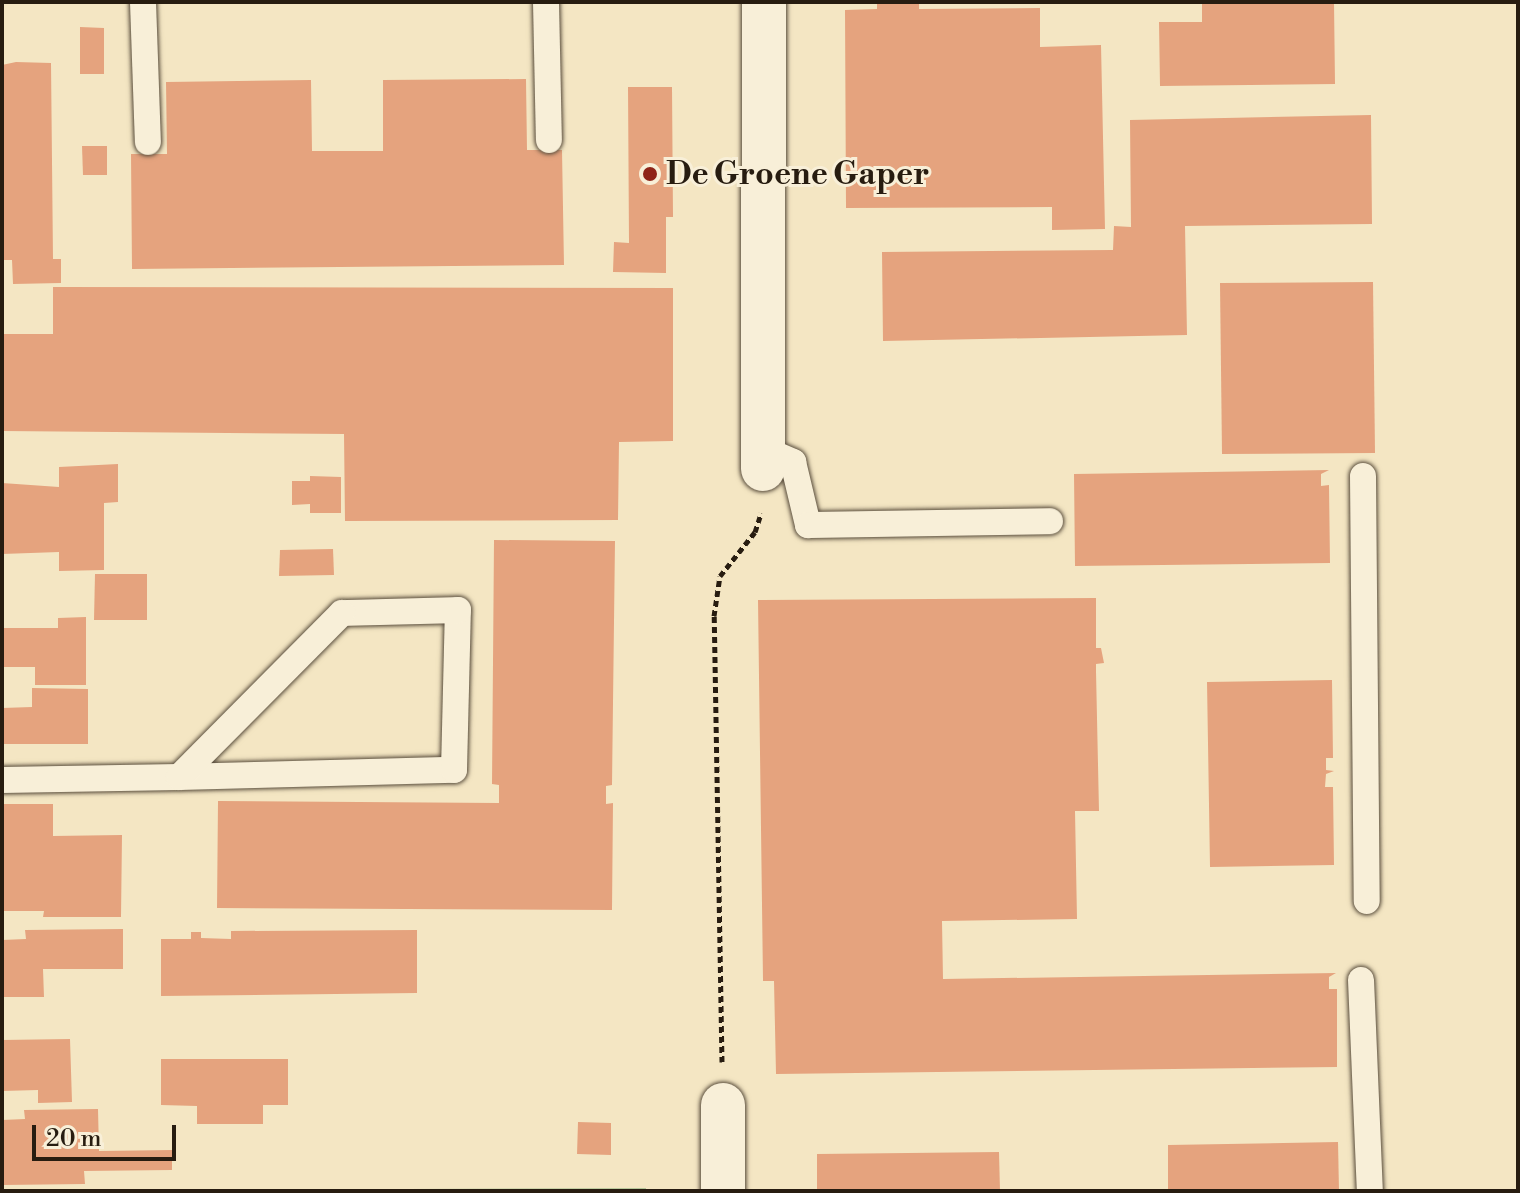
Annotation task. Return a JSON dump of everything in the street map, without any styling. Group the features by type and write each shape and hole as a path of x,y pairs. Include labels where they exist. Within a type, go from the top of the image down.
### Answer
{"street":[{"path":"763,459 764,2"},
{"path":"723,1105 723,1191"}],"lane":[{"path":"143,2 148,142"},
{"path":"546,2 549,140"},
{"path":"763,459 793,462 808,525 1050,521"},
{"path":"1363,476 1367,901"},
{"path":"2,780 179,777 454,770 458,610 342,613 179,777"},
{"path":"1361,980 1370,1191"}],"path":[{"path":"723,1105 714,616 720,576 755,532 761,512 763,459"}],"green space":[{"path":"646,1188 646,1191 408,1191 408,1189"}],"building":[{"path":"877,2 919,2 919,9 1040,8 1040,47 1101,45 1105,229 1052,230 1052,207 846,208 845,10 877,9"},
{"path":"1202,2 1334,2 1335,84 1160,86 1159,22 1202,22"},
{"path":"80,27 104,28 104,74 80,74"},
{"path":"16,62 51,63 53,259 61,259 61,283 13,284 12,260 2,260 2,65"},
{"path":"526,79 527,150 562,150 564,265 132,269 131,154 167,154 166,82 311,80 312,151 383,151 383,80"},
{"path":"628,87 672,87 673,217 666,217 666,273 613,272 614,242 629,243"},
{"path":"1371,115 1372,224 1185,226 1187,335 883,341 882,252 1113,250 1114,226 1131,227 1130,120"},
{"path":"82,146 107,146 107,175 83,175"},
{"path":"1373,282 1375,453 1222,454 1220,283"},
{"path":"53,287 673,288 673,441 619,442 618,520 345,521 344,434 2,431 2,334 53,334"},
{"path":"118,464 118,502 104,503 104,570 59,571 59,552 2,554 2,483 59,487 59,467"},
{"path":"1329,470 1321,474 1321,486 1329,485 1330,563 1075,566 1074,474"},
{"path":"310,476 341,477 341,513 310,513 310,504 292,505 292,481 310,481"},
{"path":"494,540 615,541 612,785 606,786 606,804 613,803 612,910 217,908 218,801 499,803 499,785 492,784"},
{"path":"333,549 334,575 279,576 280,550"},
{"path":"95,574 147,574 147,620 94,620"},
{"path":"1096,598 1096,648 1101,648 1104,663 1096,664 1099,811 1075,811 1077,919 942,921 943,979 1336,973 1329,977 1329,989 1337,989 1337,1067 776,1074 774,981 763,981 758,600"},
{"path":"86,617 86,685 35,685 35,667 2,667 2,628 58,628 58,618"},
{"path":"1332,680 1333,758 1326,758 1326,770 1334,771 1326,774 1325,787 1333,787 1334,865 1210,867 1207,682"},
{"path":"32,688 88,689 88,744 2,744 2,708 32,707"},
{"path":"2,804 53,804 53,836 122,835 121,917 43,917 44,911 2,911"},
{"path":"123,929 123,969 43,969 44,997 2,997 2,940 26,939 25,930"},
{"path":"417,930 417,993 161,996 161,939 191,939 191,932 201,932 201,938 231,939 231,931"},
{"path":"70,1039 72,1102 38,1103 38,1090 2,1091 2,1040"},
{"path":"161,1059 288,1059 288,1105 263,1105 263,1124 197,1124 197,1106 161,1105"},
{"path":"98,1109 99,1151 172,1150 172,1170 84,1171 85,1184 2,1185 2,1120 25,1119 24,1110"},
{"path":"578,1122 611,1123 611,1155 577,1154"},
{"path":"1338,1142 1339,1191 1168,1191 1168,1145"},
{"path":"999,1152 1000,1191 817,1191 817,1154"}],"place":[{"name":"De Groene Gaper","path":"650,174"}]}
